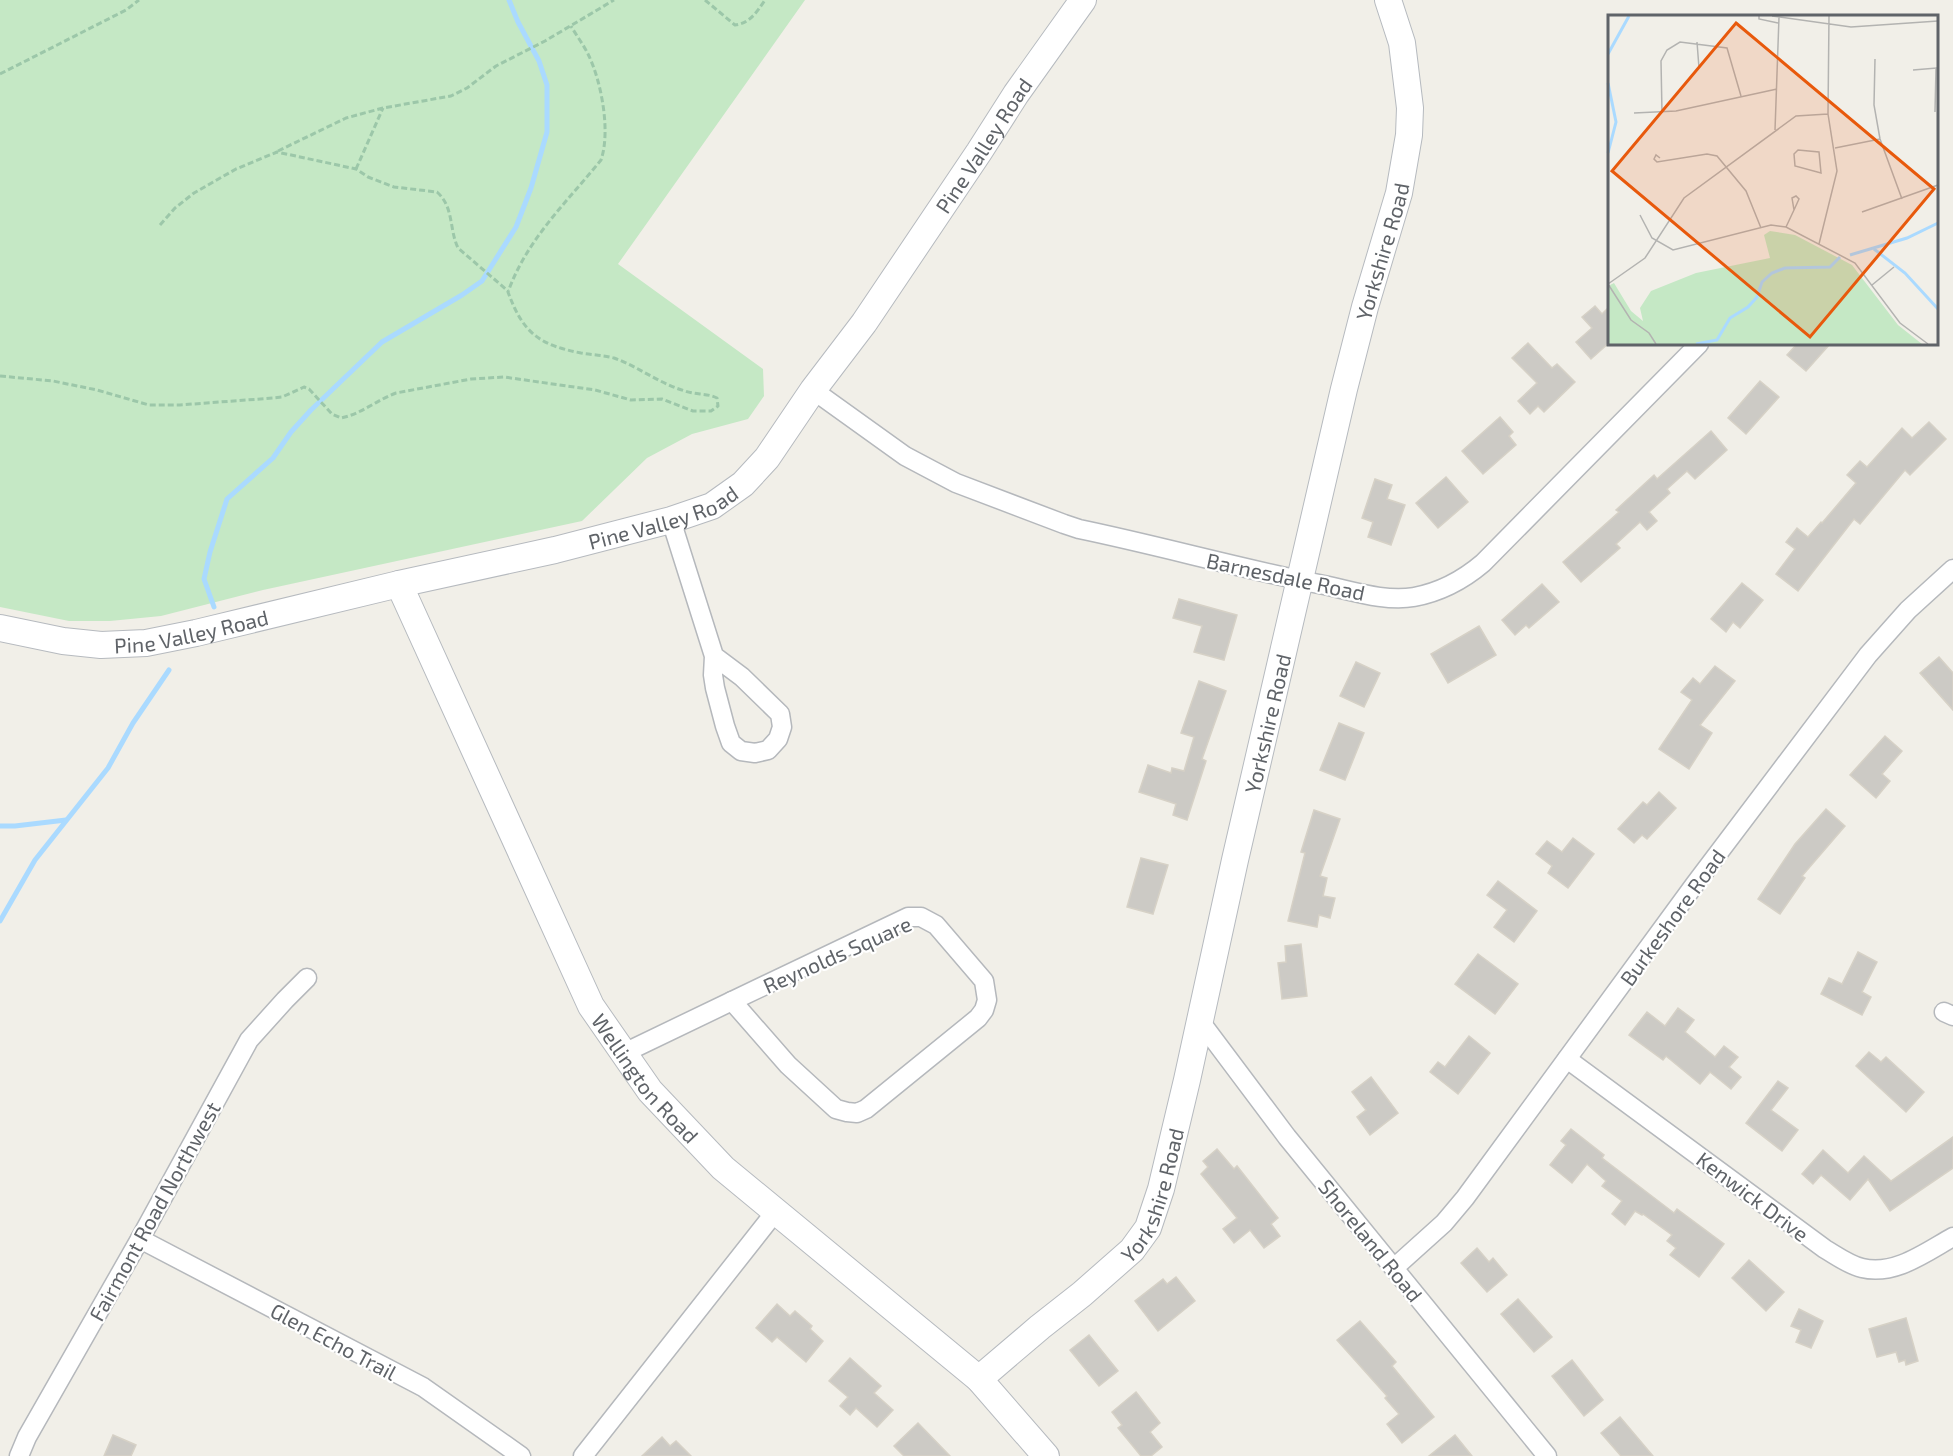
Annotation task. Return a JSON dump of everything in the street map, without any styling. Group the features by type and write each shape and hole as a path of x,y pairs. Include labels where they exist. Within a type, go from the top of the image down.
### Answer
{"street":[{"name":"Pine Valley Road","path":"0,628 63,641 100,645 146,643 555,550 671,520 712,506 743,484 767,458 813,390 864,323 980,152 1016,94 1083,0"},
{"name":"Yorkshire Road","path":"980,1379 1132,1250 1148,1228 1161,1189 1344,389 1365,307 1399,193 1409,135 1410,108 1402,43 1388,0"},
{"name":"Barnesdale Road","path":"813,390 905,456 956,483 1007,504 1079,529 1300,580 1396,598 1434,592 1469,575 1698,345"},
{"path":"671,520 714,656 712,675 731,743 741,751 755,753 768,750 778,739 782,727 780,714 742,677 714,656"},
{"name":"Burkeshore Road","path":"1394,1268 1444,1223 1465,1198 1695,884 1868,655 1908,610 1949,580"},
{"name":"Wellington Road","path":"399,584 591,1006 650,1091 723,1168 980,1379 1046,1456"},
{"name":"Reynolds Square","path":"624,1053 732,1001 908,917 921,917 936,925 984,981 987,990 984,1010 978,1018 866,1109 857,1113 836,1109 817,1093 788,1065 732,1001"},
{"name":"Fairmont Road Northwest","path":"19,1456 32,1427 140,1239 249,1040 307,978"},
{"name":"Shoreland Road","path":"1200,1021 1287,1137 1547,1456"},
{"name":"Kenwick Drive","path":"1568,1059 1825,1249 1846,1262 1863,1268 1882,1269 1903,1264 1953,1237"},
{"path":"583,1456 776,1211"},
{"name":"Glen Echo Trail","path":"140,1239 423,1388 521,1456"}],"path":[{"path":"0,74 126,10 139,0"},
{"path":"160,225 175,208 194,193 236,170 346,118 383,108 451,96 467,88 496,66 519,56 614,0"},
{"path":"705,0 735,25 752,19 765,0"},
{"path":"508,292 534,240 601,160 604,150 604,125 598,82 588,53 571,26"},
{"path":"356,169 383,108"},
{"path":"0,376 98,390 149,405 180,405 282,397 304,387 309,389 332,414 341,418 356,414 382,398 396,393 488,377 559,383 631,400 662,399 693,411 711,411 718,406 717,398 686,392 632,365 610,357 547,344 533,334 523,323 508,292 458,248 448,206 437,192 382,183 356,169 277,152"}],"green space":[{"path":"0,0 805,0 618,264 763,369 764,396 748,419 692,434 647,458 582,521 263,590 161,616 110,621 69,621 0,607"}],"building":[{"path":"1595,306 1602,314 1608,308 1608,344 1591,359 1576,342 1592,328 1582,317"},
{"path":"1528,343 1552,368 1557,364 1575,382 1544,412 1538,406 1530,414 1518,401 1537,383 1512,358"},
{"path":"1796,345 1829,345 1806,371 1787,355"},
{"path":"1760,381 1779,397 1746,434 1728,418"},
{"path":"1500,417 1513,432 1509,436 1516,445 1483,474 1462,451"},
{"path":"1929,422 1946,439 1910,475 1905,470 1860,524 1854,519 1798,591 1776,574 1795,549 1786,542 1797,528 1808,537 1822,523 1856,483 1847,475 1860,461 1867,467 1902,428 1912,438"},
{"path":"1711,431 1727,450 1695,479 1687,471 1667,489 1670,493 1649,512 1657,521 1647,530 1640,522 1616,544 1620,548 1581,582 1563,562 1619,512 1616,510 1654,475 1657,479"},
{"path":"1446,477 1468,502 1438,528 1416,503"},
{"path":"1375,479 1392,485 1387,499 1405,505 1391,545 1368,537 1373,522 1362,518"},
{"path":"1742,583 1763,600 1740,628 1733,622 1726,632 1711,619"},
{"path":"1542,584 1559,602 1529,628 1526,625 1515,635 1502,620"},
{"path":"1179,599 1237,615 1224,660 1194,652 1202,626 1173,618"},
{"path":"1479,626 1496,655 1448,683 1431,654"},
{"path":"1939,657 1953,673 1953,710 1920,673"},
{"path":"1356,662 1380,673 1364,707 1340,696"},
{"path":"1715,666 1735,681 1700,725 1712,733 1689,769 1659,749 1692,700 1681,692 1693,678 1700,684"},
{"path":"1199,681 1226,691 1202,759 1206,761 1187,820 1173,815 1176,804 1139,792 1148,765 1171,773 1172,768 1184,771 1194,737 1181,733"},
{"path":"1339,723 1364,733 1345,780 1320,770"},
{"path":"1885,736 1902,751 1882,774 1890,781 1876,798 1850,775"},
{"path":"1659,792 1676,808 1647,839 1642,835 1634,843 1618,829 1643,802 1647,805"},
{"path":"1826,809 1845,826 1802,876 1805,878 1780,914 1758,899 1795,844"},
{"path":"1314,810 1340,819 1320,876 1327,878 1323,896 1335,898 1330,918 1319,915 1317,927 1288,921 1305,853 1301,852"},
{"path":"1573,838 1594,854 1568,888 1548,873 1552,866 1536,854 1547,841 1562,852"},
{"path":"1141,858 1168,865 1153,914 1127,907"},
{"path":"1498,881 1537,911 1514,942 1494,927 1507,910 1487,895"},
{"path":"1301,944 1307,996 1282,999 1278,963 1286,962 1285,946"},
{"path":"1858,952 1877,962 1862,992 1871,997 1862,1015 1821,994 1829,978 1842,984"},
{"path":"1478,954 1518,984 1495,1014 1455,984"},
{"path":"1678,1008 1694,1020 1685,1032 1715,1057 1724,1046 1738,1057 1729,1067 1741,1077 1731,1089 1710,1072 1700,1084 1666,1056 1663,1060 1629,1035 1647,1012 1665,1026"},
{"path":"1469,1036 1490,1053 1458,1094 1430,1072 1438,1062 1445,1067"},
{"path":"1869,1052 1881,1062 1886,1057 1924,1092 1906,1112 1856,1066"},
{"path":"1371,1077 1398,1113 1370,1135 1357,1117 1366,1110 1352,1092"},
{"path":"1778,1081 1788,1088 1771,1110 1798,1130 1782,1151 1746,1123"},
{"path":"1571,1129 1604,1155 1602,1158 1674,1213 1677,1209 1724,1244 1699,1277 1670,1255 1676,1248 1667,1241 1672,1235 1643,1214 1635,1211 1625,1225 1612,1214 1622,1201 1602,1186 1606,1181 1587,1164 1572,1183 1550,1165 1566,1145 1561,1141"},
{"path":"1953,1137 1953,1168 1890,1211 1868,1179 1850,1200 1821,1175 1813,1184 1802,1174 1823,1150 1848,1173 1864,1156 1891,1181"},
{"path":"1217,1149 1234,1169 1237,1166 1278,1218 1271,1224 1280,1236 1264,1248 1250,1230 1234,1243 1223,1229 1237,1218 1201,1174 1208,1167 1203,1161"},
{"path":"1477,1248 1489,1262 1493,1258 1507,1275 1487,1292 1461,1263"},
{"path":"1749,1260 1784,1292 1766,1311 1732,1278"},
{"path":"1176,1277 1195,1301 1158,1331 1135,1301 1163,1279 1167,1284"},
{"path":"1518,1299 1552,1337 1534,1352 1501,1314"},
{"path":"777,1304 790,1316 795,1311 812,1326 810,1329 823,1341 806,1362 777,1337 772,1342 756,1328"},
{"path":"1799,1309 1823,1321 1811,1348 1796,1342 1801,1330 1791,1326"},
{"path":"1906,1318 1918,1361 1906,1365 1905,1360 1899,1362 1896,1352 1877,1357 1869,1329"},
{"path":"1360,1321 1396,1362 1392,1366 1434,1417 1402,1443 1387,1424 1399,1414 1385,1398 1387,1396 1337,1340"},
{"path":"1089,1335 1118,1371 1099,1386 1070,1350"},
{"path":"850,1358 881,1386 874,1393 893,1410 877,1427 856,1408 850,1415 840,1406 848,1397 829,1381"},
{"path":"1572,1360 1603,1400 1584,1416 1552,1376"},
{"path":"1136,1392 1160,1423 1150,1432 1162,1447 1151,1456 1141,1456 1118,1428 1122,1425 1112,1412"},
{"path":"1620,1417 1653,1456 1621,1456 1601,1433"},
{"path":"918,1423 950,1456 904,1456 894,1446"},
{"path":"113,1435 136,1445 131,1456 104,1456"},
{"path":"1455,1435 1472,1456 1429,1456"},
{"path":"662,1437 670,1446 676,1441 691,1456 642,1456"}],"waterway":[{"path":"214,607 204,579 227,499 273,458 291,432 311,410 382,342 482,281 516,227 531,188 547,132 547,85 539,61 509,0"},
{"path":"0,921 35,860 108,768 133,723 169,670"},
{"path":"0,826 66,820"}]}
